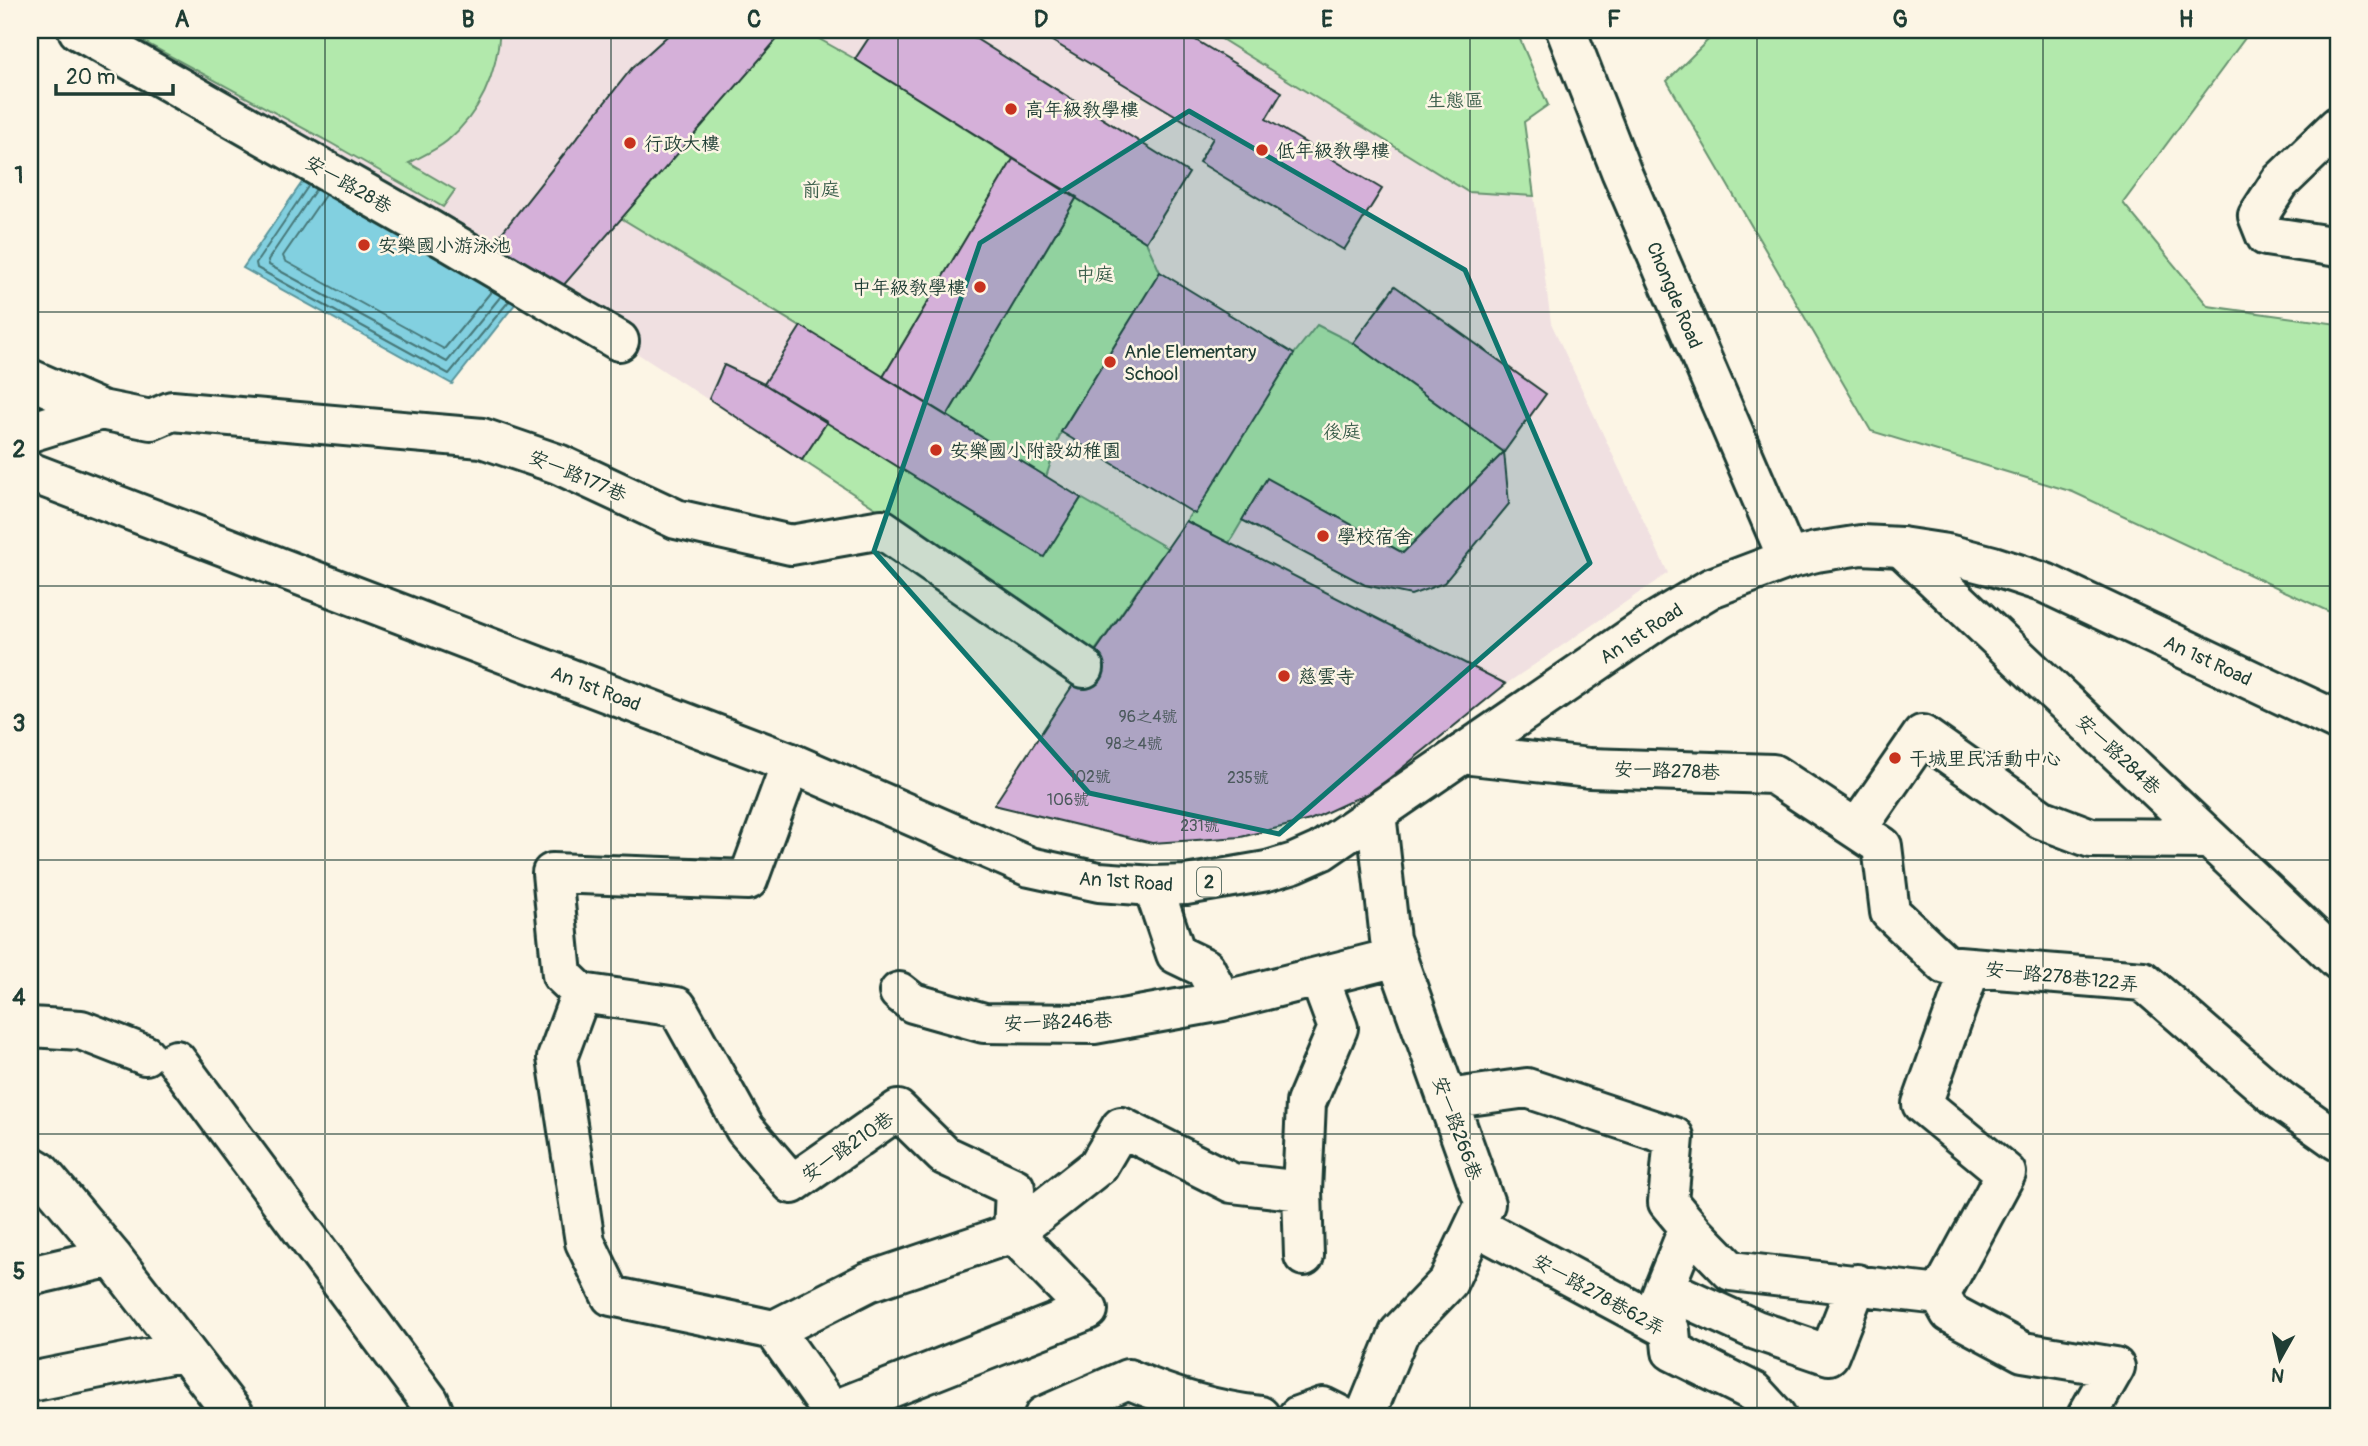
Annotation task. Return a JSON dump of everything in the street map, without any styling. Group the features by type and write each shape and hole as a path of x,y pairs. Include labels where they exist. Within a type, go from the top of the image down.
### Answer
{"main road":[{"name":"安一路28巷","path":"78,30 619,341"},
{"name":"Chongde Road","path":"1566,30 1621,171 1788,559"},
{"path":"2338,126 2280,182 2258,216 2266,236 2338,247"},
{"path":"30,379 101,410"},
{"name":"安一路177巷","path":"30,432 101,410 151,420 172,411 482,438 558,464 676,519 790,545 882,529 1084,668"},
{"name":"An 1st Road","path":"30,472 791,762 1030,867 1099,882 1153,886 1213,881 1294,863 1321,851 1656,621 1711,588 1788,559 1861,545 1900,547 1959,557 2045,583 2338,721"},
{"name":"安一路284巷","path":"1900,547 2338,960"},
{"path":"1857,829 1922,735 2041,819 2091,838 2210,839"},
{"name":"安一路278巷","path":"1462,754 1589,768 1773,774 1857,829"},
{"path":"791,762 748,880 552,873 562,975 581,993 557,1058 585,1242 611,1296 775,1330 868,1282 1013,1233 1098,1167 1121,1127 1232,1183 1302,1191"},
{"name":"安一路266巷","path":"1365,1416 1399,1334 1448,1282 1485,1205 1390,939 1376,813"},
{"name":"安一路278巷122弄","path":"1857,829 1882,846 1890,912 1946,965 2143,981 2280,1100 2338,1140"},
{"path":"1153,886 1176,954 1205,968 1222,1001"},
{"name":"安一路246巷","path":"899,992 913,1003 984,1023 1094,1024 1222,1001 1397,957"},
{"path":"1940,1295 2006,1173 1922,1104 1971,967"},
{"path":"1304,1256 1302,1191 1306,1102 1338,1028 1319,976"},
{"name":"安一路210巷","path":"581,993 677,1007 746,1129 792,1184 898,1110 944,1155 1015,1188 1013,1233"},
{"path":"30,1027 81,1030 161,1057 429,1401 435,1416"},
{"path":"1447,1100 1527,1088 1674,1137 1668,1202 1731,1271 1940,1295"},
{"path":"33,1169 112,1257 236,1416"},
{"name":"安一路278巷62弄","path":"1476,1226 1658,1304 1670,1329 1672,1351 1754,1392 1776,1416"},
{"path":"1689,1227 1658,1304 1756,1330 1829,1355 1857,1284"},
{"path":"775,1330 834,1413 1088,1310 1013,1233"},
{"path":"30,1276 112,1257"},
{"path":"1940,1295 1950,1313 2023,1352 2115,1367 2087,1416"},
{"path":"30,1382 185,1351"},
{"path":"1044,1416 1128,1379 1171,1397 1224,1412 1260,1416"},
{"path":"1128,1379 1152,1416"},
{"path":"1298,1416 1323,1407 1341,1416"}],"highlighted area":[{"path":"1189,111 1465,270 1590,563 1279,834 1089,793 874,551 980,243"}],"shaded area":[{"name":"Anle Elementary School","path":"113,30 1516,30 1548,105 1524,122 1551,323 1668,573 1506,684 1186,521 1094,652 531,284 452,384 243,268 322,152"}],"green space":[{"path":"122,30 500,30 491,76 478,104 459,130 443,144 409,163 455,190 443,207"},
{"name":"前庭","path":"785,30 803,30 855,59 1013,159 883,377 621,218"},
{"name":"生態區","path":"1207,30 1516,30 1548,105 1524,122 1534,196 1468,192"},
{"path":"1718,30 2251,30 2123,203 2208,306 2338,324 2338,616 2073,492 1871,431 1667,81"},
{"name":"中庭","path":"1077,197 1146,242 1160,272 1061,432 1046,477 947,416"},
{"name":"後庭","path":"1317,325 1353,343 1504,452 1403,553 1267,479 1229,543 1186,521 1294,354"},
{"path":"827,422 1043,557 1081,498 1167,548 1094,652 802,460"}],"water":[{"name":"安樂國小游泳池","path":"323,152 531,284 452,384 243,268"}],"building":[{"name":"行政大樓","path":"674,30 785,30 562,287 493,244 632,68"},
{"name":"高年級教學樓","path":"874,30 962,30 1189,173 1146,242 855,59"},
{"name":"低年級教學樓","path":"1034,30 1179,30 1282,92 1266,119 1382,189 1344,250 1199,162 1213,138"},
{"name":"中年級教學樓","path":"1013,159 1077,197 947,416 883,377"},
{"path":"1160,272 1294,354 1195,514 1061,432"},
{"path":"1395,286 1546,394 1504,452 1353,343"},
{"name":"安樂國小附設幼稚園","path":"801,326 1081,498 1044,557 764,384"},
{"path":"724,365 764,384 827,422 802,460 709,399"},
{"name":"學校宿舍","path":"1504,452 1509,504 1444,583 1411,595 1365,585 1242,520 1267,478 1403,553"},
{"name":"慈雲寺","path":"1186,521 1506,684 1375,790 1310,820 1241,837 1152,843 994,805 1084,668"}],"place":[{"name":"高年級教學樓","path":"1011,109"},
{"name":"行政大樓","path":"630,143"},
{"name":"低年級教學樓","path":"1262,150"},
{"name":"安樂國小游泳池","path":"364,245"},
{"name":"中年級教學樓","path":"980,287"},
{"name":"Anle Elementary School","path":"1110,362"},
{"name":"安樂國小附設幼稚園","path":"936,450"},
{"name":"學校宿舍","path":"1323,536"},
{"name":"慈雲寺","path":"1284,676"},
{"name":"干城里民活動中心","path":"1895,758"}]}
